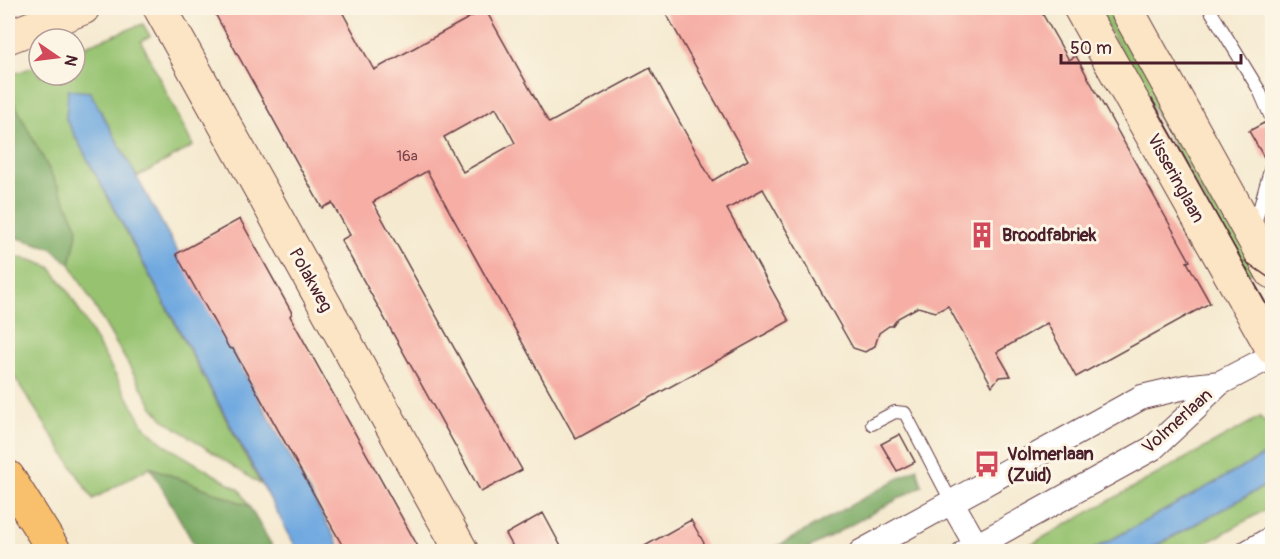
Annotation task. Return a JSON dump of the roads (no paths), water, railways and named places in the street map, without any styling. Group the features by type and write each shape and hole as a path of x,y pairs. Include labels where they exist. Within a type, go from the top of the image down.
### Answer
{"highway":[{"path":"8,477 55,552"}],"street":[{"path":"8,37 83,8"},
{"name":"Polakweg","path":"160,8 462,552"},
{"name":"Visseringlaan","path":"1080,8 1272,348"},
{"path":"1126,8 1272,272"},
{"name":"Volmerlaan","path":"951,501 971,548 1153,447 1220,383 1272,356"},
{"name":"Volmerlaan","path":"861,552 1142,397 1185,387 1220,383"},
{"path":"1248,552 1272,538"}],"lane":[{"path":"1209,8 1259,90 1272,120"},
{"path":"1252,235 1272,163"},
{"path":"872,424 895,412 905,413 951,501"}],"water":[{"path":"68,90 90,92 342,551 298,551 66,119"},
{"path":"1272,451 1272,482 1146,551 1091,551"}],"tram line":[{"path":"1152,99 1272,315"},
{"path":"1245,261 1272,280"}],"place":[{"name":"Broodfabriek","path":"982,235"},
{"name":"Volmerlaan (Zuid)","path":"987,464"}]}
